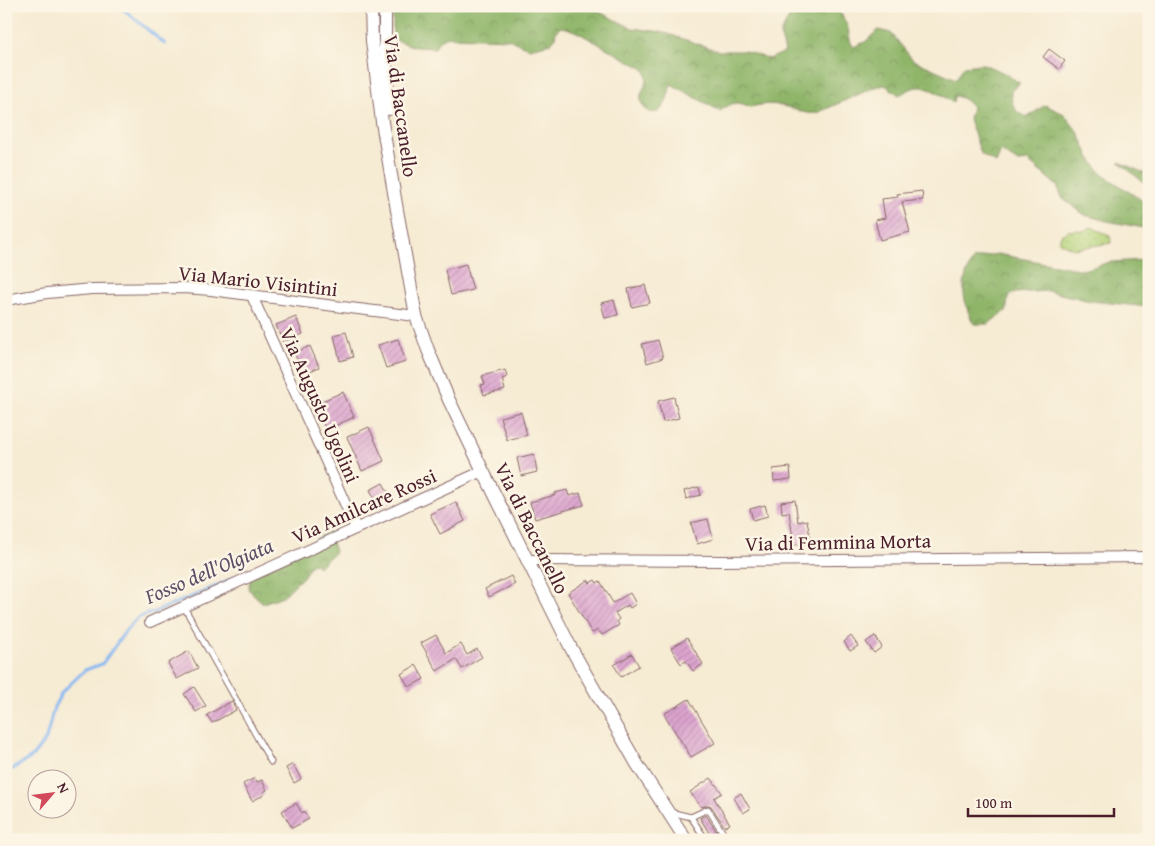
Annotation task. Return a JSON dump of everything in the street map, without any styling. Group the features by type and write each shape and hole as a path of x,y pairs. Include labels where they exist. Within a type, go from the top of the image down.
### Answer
{"street":[{"name":"Via di Baccanello","path":"371,7 388,108 397,210 416,316 421,332 438,375 550,607 592,687 637,764 686,840"},
{"name":"Via di Baccanello","path":"378,40 385,8"},
{"name":"Via Mario Visintini","path":"6,300 47,293 92,289 191,288 416,316"},
{"name":"Via Augusto Ugolini","path":"252,296 356,528"},
{"name":"Via Amilcare Rossi","path":"150,622 483,470"},
{"name":"Via di Femmina Morta","path":"528,560 723,561 1149,557"}],"lane":[{"path":"184,607 271,762"},
{"path":"668,812 691,817 708,809 725,836 723,840"},
{"path":"691,817 706,840"}],"green space":[{"path":"393,6 587,6 632,28 662,32 719,51 745,51 769,59 785,52 780,34 790,16 808,6 832,7 842,15 853,47 865,42 878,30 891,33 913,60 956,79 964,66 983,64 1002,72 1020,83 1011,91 1016,110 1028,117 1045,105 1064,114 1078,132 1090,158 1102,174 1149,205 1149,229 1085,215 1063,199 1057,186 1028,161 1018,162 1001,151 996,163 981,154 969,119 972,107 960,97 954,96 953,103 937,92 922,87 911,89 899,95 885,85 875,87 817,113 806,113 775,104 750,107 738,103 731,104 720,111 671,84 663,107 657,112 650,112 644,108 641,102 641,95 647,80 644,69 577,32 561,27 556,31 555,38 551,43 529,48 509,39 449,36 440,40 435,48 415,47 393,39"},
{"path":"1119,162 1149,175 1149,187"},
{"path":"1092,227 1110,235 1111,243 1074,249 1059,242 1061,235 1068,231 1083,231"},
{"path":"997,254 1083,270 1110,262 1149,261 1149,307 1090,301 1048,291 1013,293 1008,298 1007,310 988,324 974,324 965,300 964,283 966,275 974,259"},
{"path":"329,531 335,552 318,567 312,563 303,577 283,596 263,603 248,589 252,573 265,564 288,558"}],"building":[{"path":"1049,49 1065,61 1059,69 1043,57"},
{"path":"922,191 923,200 902,202 910,232 880,240 875,220 885,218 882,199 898,197 897,194"},
{"path":"466,264 473,290 451,295 445,270"},
{"path":"645,285 650,303 632,307 628,289"},
{"path":"614,300 618,315 605,318 601,303"},
{"path":"296,317 303,334 283,342 276,325"},
{"path":"346,332 353,357 340,361 334,335"},
{"path":"398,339 406,362 386,368 378,345"},
{"path":"658,340 663,358 647,363 642,344"},
{"path":"310,346 319,367 304,374 294,353"},
{"path":"505,370 507,377 502,379 505,390 484,395 481,385 485,384 482,376"},
{"path":"343,392 354,417 326,430 315,404"},
{"path":"674,397 679,418 663,422 658,401"},
{"path":"521,412 527,435 507,440 500,417"},
{"path":"369,427 384,461 362,471 347,437"},
{"path":"534,454 537,472 521,476 517,458"},
{"path":"790,467 791,479 774,481 773,469"},
{"path":"383,483 393,501 380,508 370,490"},
{"path":"699,487 701,495 686,499 684,491"},
{"path":"567,490 569,496 580,493 584,505 535,519 530,502"},
{"path":"795,500 798,522 807,520 811,543 794,545 789,512 782,513 781,502"},
{"path":"456,502 465,521 440,534 430,514"},
{"path":"765,505 768,516 753,520 750,509"},
{"path":"708,519 713,539 697,544 691,523"},
{"path":"511,576 515,584 489,597 485,589"},
{"path":"588,580 590,583 595,580 597,583 600,581 613,603 630,593 636,604 630,608 628,605 615,613 619,619 617,621 619,625 602,635 598,630 592,633 568,593"},
{"path":"436,635 446,653 461,644 467,655 477,649 482,657 462,669 456,659 437,671 421,643"},
{"path":"851,636 858,646 850,651 844,642"},
{"path":"875,636 882,647 874,653 866,642"},
{"path":"687,638 703,664 693,671 686,661 681,664 671,648"},
{"path":"189,651 198,668 177,679 168,663"},
{"path":"632,654 639,666 621,677 614,665"},
{"path":"416,665 424,679 409,687 401,674"},
{"path":"194,687 206,706 196,712 184,694"},
{"path":"689,699 715,743 691,757 664,714"},
{"path":"232,701 236,710 212,723 207,715"},
{"path":"293,764 301,779 294,783 286,768"},
{"path":"255,778 257,782 262,780 267,790 263,792 264,795 252,801 243,784"},
{"path":"711,778 722,793 714,798 730,824 725,827 711,806 701,807 690,792"},
{"path":"741,793 750,809 743,813 734,798"},
{"path":"296,803 302,813 304,811 309,819 292,828 282,811"},
{"path":"706,815 717,832 711,836 700,818"}],"waterway":[{"path":"118,6 165,44"},
{"name":"Fosso dell'Olgiata","path":"6,773 32,757 46,739 54,707 62,692 85,670 102,664 127,629 139,617 198,594 348,527"}]}
